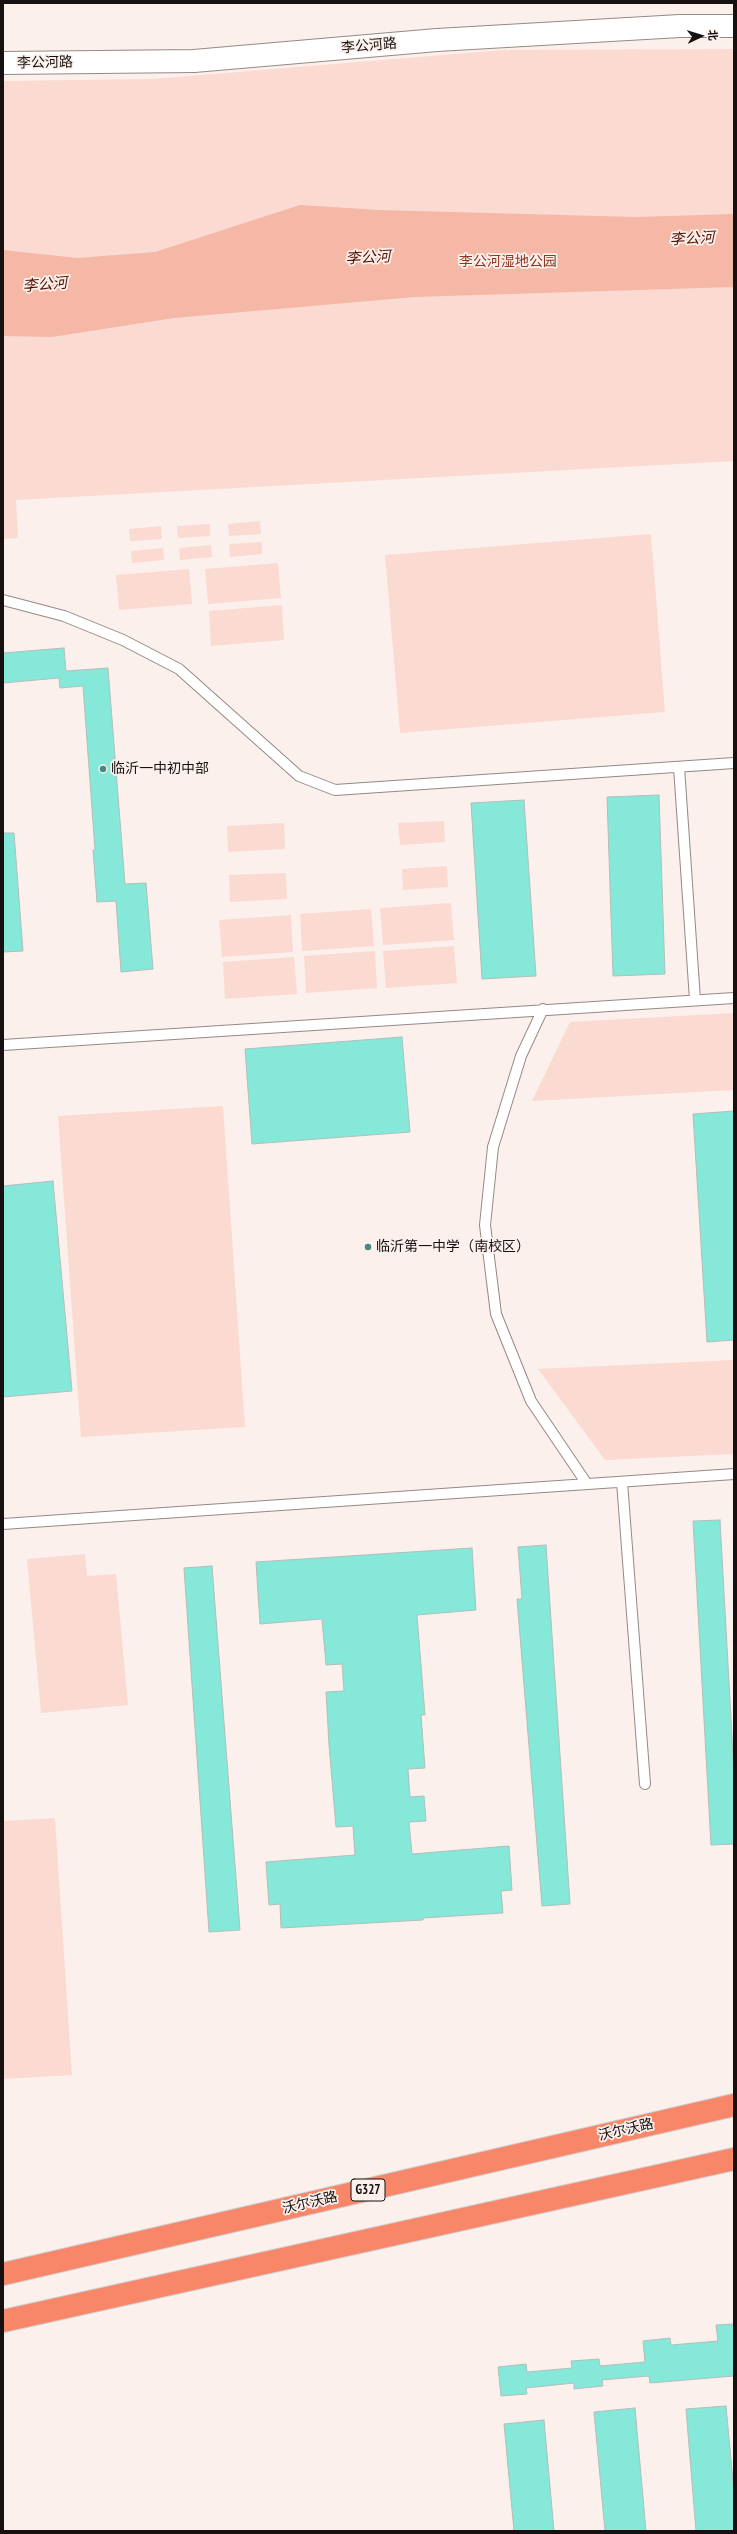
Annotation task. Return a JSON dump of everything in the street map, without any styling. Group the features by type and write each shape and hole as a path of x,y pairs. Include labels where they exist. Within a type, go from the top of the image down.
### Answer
{"highway":[{"name":"沃尔沃路","path":"3,2274 734,2105"},
{"path":"3,2321 734,2159"}],"street":[{"name":"李公河路","path":"3,63 194,61 437,40 680,26 734,26"}],"lane":[{"path":"3,600 64,616 123,640 179,669 299,776 336,790 734,763"},
{"path":"679,767 696,1000"},
{"path":"3,1045 543,1009 734,998"},
{"path":"543,1009 521,1056 493,1147 485,1225 496,1314 531,1401 587,1484"},
{"path":"3,1524 734,1474"},
{"path":"622,1482 645,1784"}],"green space":[{"name":"李公河湿地公园","path":"734,49 734,461 16,500 18,538 3,539 3,81 153,79 503,50"},
{"path":"260,521 261,534 229,536 228,524"},
{"path":"210,524 210,536 178,538 177,526"},
{"path":"161,526 162,539 130,541 129,529"},
{"path":"651,534 665,712 400,733 385,555"},
{"path":"262,542 262,554 230,557 229,544"},
{"path":"211,545 212,557 180,560 179,548"},
{"path":"163,548 164,560 132,563 131,551"},
{"path":"278,563 281,598 208,604 205,569"},
{"path":"189,569 192,604 119,610 116,575"},
{"path":"282,605 284,640 211,646 209,611"},
{"path":"444,821 445,842 400,845 398,823"},
{"path":"284,823 285,849 228,852 227,826"},
{"path":"447,866 448,887 403,890 402,869"},
{"path":"286,873 287,899 230,902 229,875"},
{"path":"451,903 454,940 383,945 380,908"},
{"path":"371,909 374,946 302,951 300,914"},
{"path":"291,915 293,952 222,957 219,920"},
{"path":"454,946 457,983 386,988 383,951"},
{"path":"375,951 377,988 306,993 304,956"},
{"path":"294,957 297,994 225,999 223,962"},
{"path":"734,1013 734,1090 532,1101 570,1022"},
{"path":"223,1106 245,1427 81,1437 58,1116"},
{"path":"734,1360 734,1454 605,1460 538,1369"},
{"path":"85,1554 87,1576 116,1574 128,1705 41,1713 27,1559"},
{"path":"55,1818 72,2075 3,2079 3,1821"}],"water":[{"name":"李公河","path":"300,205 379,210 635,217 734,214 734,287 415,297 174,318 52,337 3,336 3,250 77,258 155,252"}],"building":[{"name":"临沂一中初中部","path":"64,648 66,671 108,668 125,884 146,883 153,969 121,972 116,901 97,902 93,850 95,850 83,686 60,688 59,678 3,683 3,653"},
{"path":"659,795 665,974 613,976 607,797"},
{"path":"524,800 536,976 482,979 471,803"},
{"path":"3,833 14,833 23,951 3,952"},
{"path":"402,1037 410,1132 252,1144 245,1049"},
{"path":"734,1111 734,1340 707,1342 693,1114"},
{"path":"53,1181 72,1391 3,1397 3,1186"},
{"path":"720,1520 734,1773 734,1844 711,1845 693,1521"},
{"path":"546,1545 570,1904 542,1906 517,1599 522,1599 518,1547"},
{"path":"472,1548 476,1610 417,1615 425,1715 421,1715 425,1768 408,1769 410,1797 424,1796 426,1821 409,1822 412,1854 509,1846 512,1890 501,1891 503,1913 423,1918 423,1920 281,1928 280,1904 269,1905 266,1862 355,1855 353,1826 336,1827 329,1745 326,1692 344,1691 342,1664 326,1665 322,1619 260,1624 256,1562"},
{"path":"212,1566 240,1930 209,1932 184,1568"},
{"path":"734,2324 734,2376 650,2383 649,2376 602,2380 603,2386 574,2389 574,2383 526,2388 527,2394 501,2396 498,2367 526,2364 527,2372 572,2368 571,2361 599,2359 600,2366 645,2362 643,2341 670,2338 671,2345 718,2341 716,2325"},
{"path":"726,2406 734,2492 734,2531 696,2531 686,2409"},
{"path":"635,2408 646,2531 605,2531 594,2412"},
{"path":"544,2420 554,2531 514,2531 504,2424"}],"place":[{"name":"临沂一中初中部","path":"103,769"},
{"name":"临沂第一中学（南校区）","path":"368,1247"}]}
